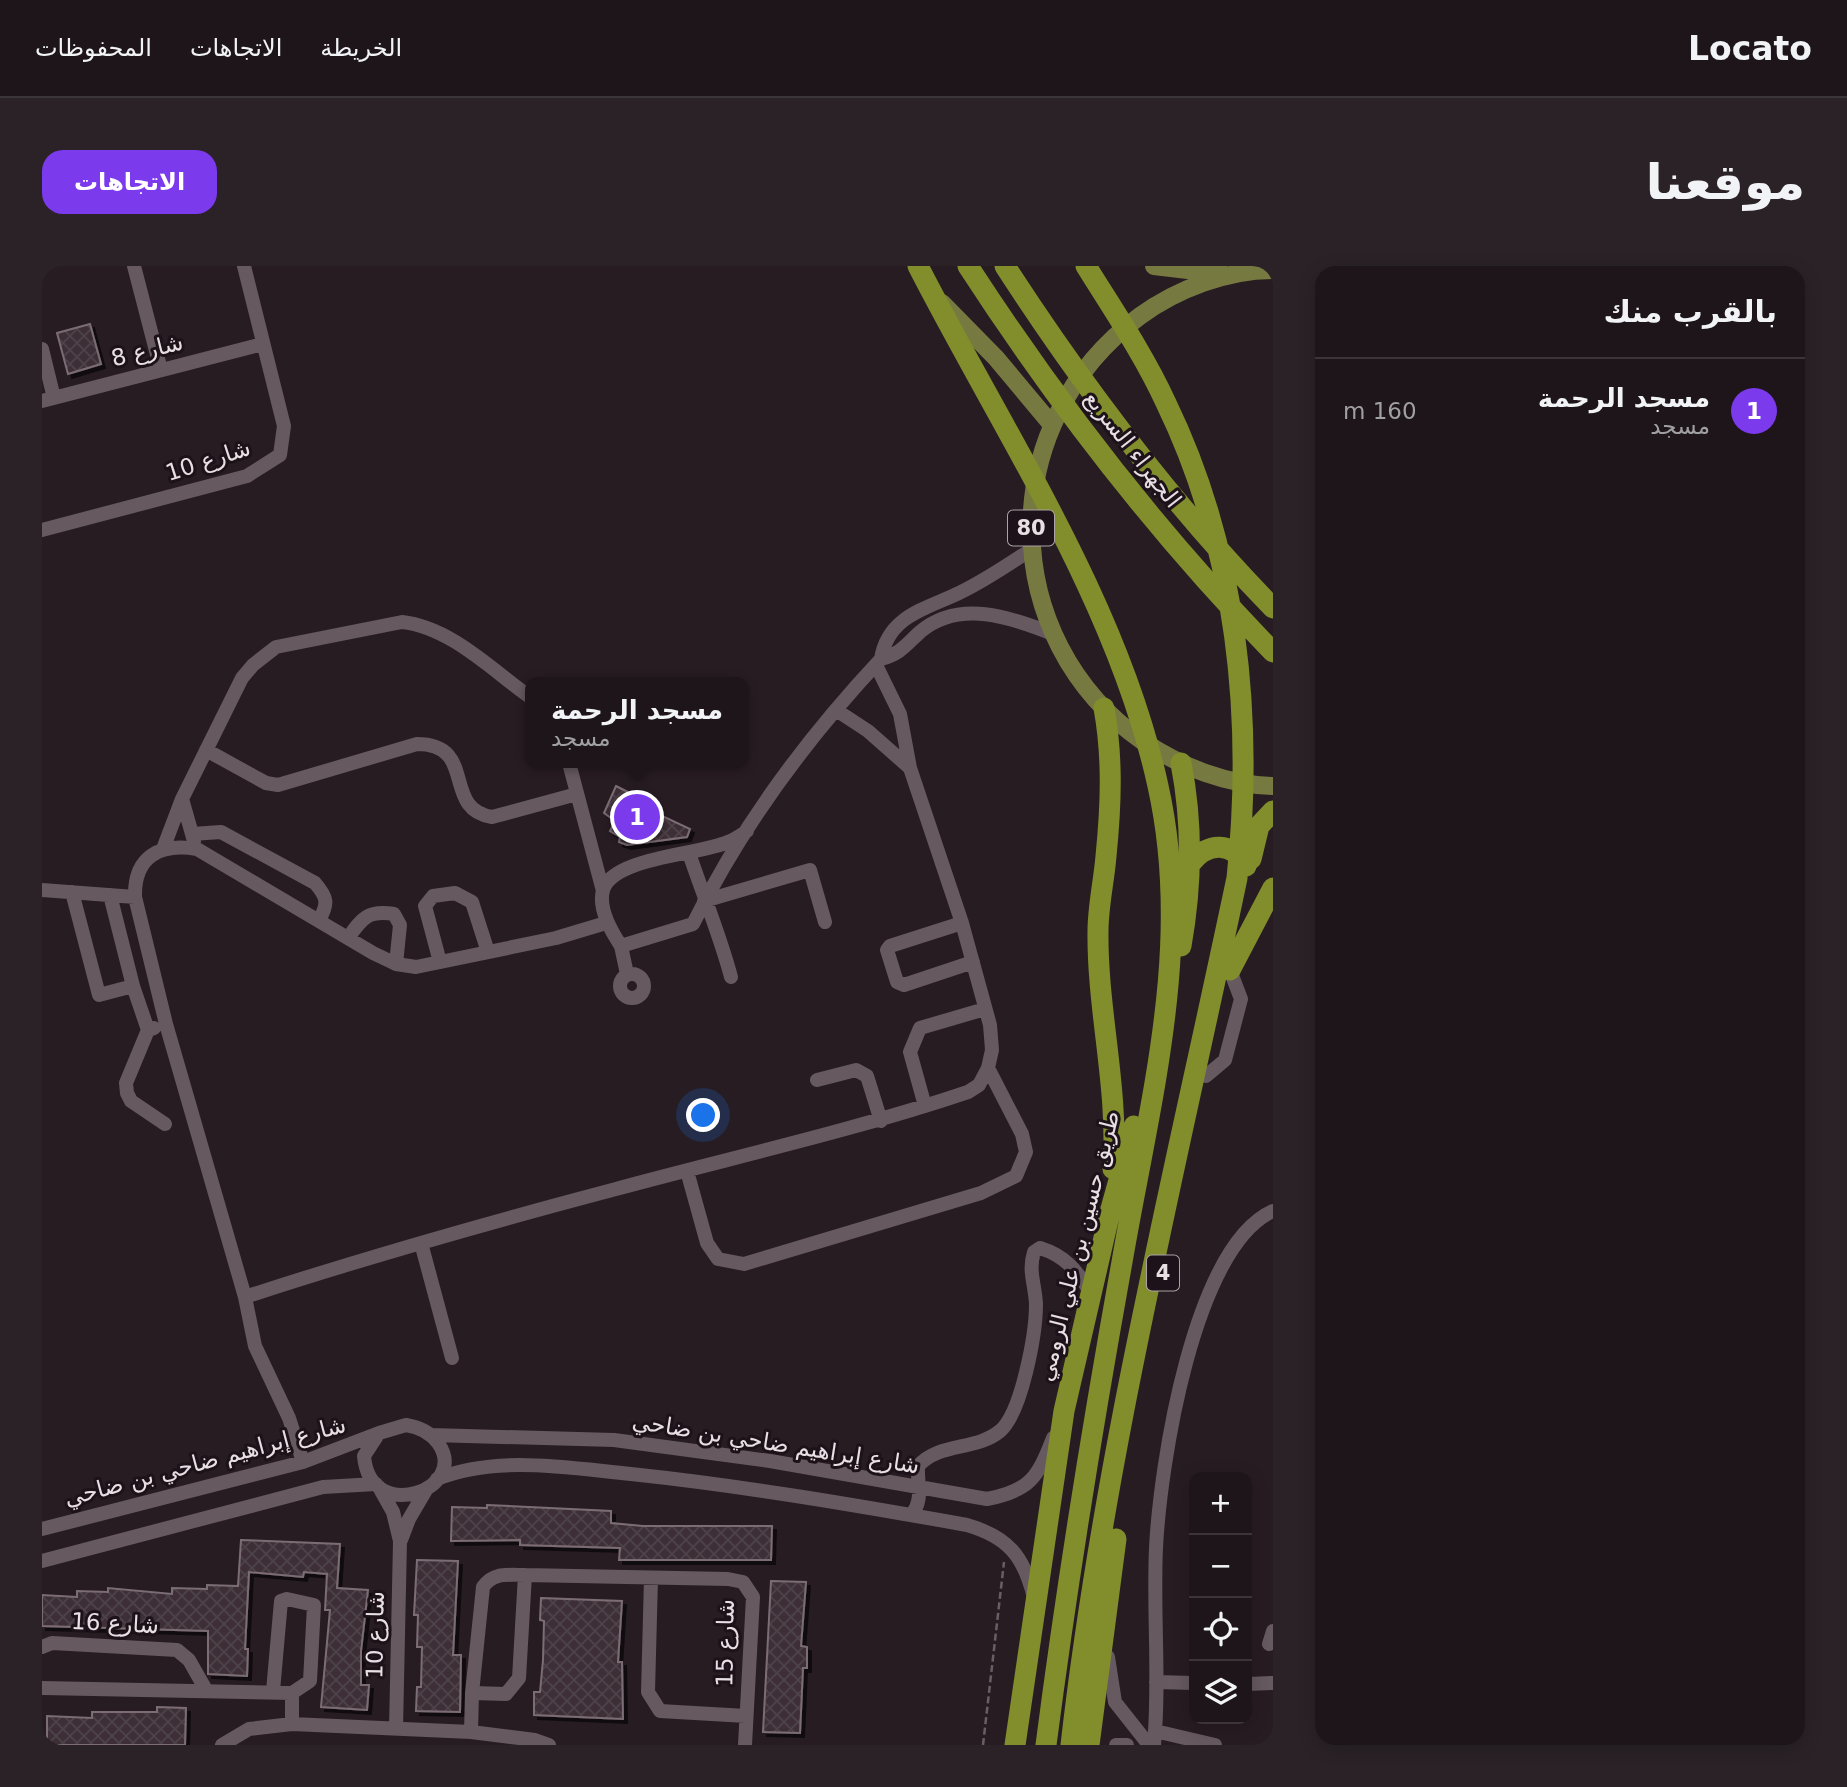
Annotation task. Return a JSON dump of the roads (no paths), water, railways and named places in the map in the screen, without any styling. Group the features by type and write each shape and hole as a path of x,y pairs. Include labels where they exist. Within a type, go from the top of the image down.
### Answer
{"highway":[{"path":"918,266 1063,537 1119,656 1158,786 1168,843 1172,934 1169,1000 1093,1426 1046,1745"},
{"name":"الجهراء السريع","path":"968,266 1018,341 1106,459 1215,590 1273,652"},
{"name":"الجهراء السريع","path":"1005,266 1098,402 1192,522 1273,608"},
{"path":"1072,1745 1083,1644 1130,1379 1243,877 1242,716 1233,626 1216,542 1187,449 1166,402 1139,351 1086,266"},
{"path":"1104,708 1110,743 1111,783 1098,929 1102,1005 1112,1072 1116,1130 1109,1216"},
{"name":"طريق حسين بن علي الرومي","path":"1015,1745 1064,1411 1109,1216 1179,956 1191,863 1190,817 1181,763"},
{"name":"4","path":"1089,1745 1104,1623 1141,1380 1230,970 1243,877 1256,834 1273,811"},
{"path":"1191,863 1198,854 1218,846 1239,855 1243,877"},
{"path":"1230,970 1273,888"}],"main road":[{"path":"910,266 996,358 1052,425"},
{"name":"80","path":"1154,266 1233,275"},
{"name":"80","path":"1273,270 1233,275 1175,295 1124,328 1082,372 1052,425 1036,475 1031,513 1032,549 1039,592 1053,634 1080,681 1130,732 1181,763 1216,776 1273,786"}],"street":[{"path":"134,266 160,370"},
{"name":"شارع 10","path":"42,530 247,476 280,455 284,426 244,266"},
{"name":"شارع 8","path":"48,399 263,344"},
{"path":"42,349 48,399"},
{"path":"621,946 693,924 747,831 789,769 836,709 879,662 889,635 905,618 931,603 960,593 1032,549"},
{"path":"879,662 903,651 935,622 968,613 1003,617 1053,634"},
{"path":"163,849 182,799 242,678 267,653 288,644 402,622 433,630 525,694"},
{"path":"245,1297 421,1243 881,1121 968,1092 979,1085 988,1068 992,1050 985,1009 962,923 909,768 900,714 879,662"},
{"path":"836,709 868,731 909,768"},
{"path":"206,750 266,783 278,785 417,744 436,744 450,755 468,803 484,816 492,817 577,794"},
{"path":"570,768 603,891 606,923 621,946 628,974"},
{"path":"182,799 197,849"},
{"path":"603,891 612,876 624,870 728,842 747,831"},
{"path":"192,834 221,832 315,883 326,896 327,907 318,920"},
{"path":"303,1462 289,1418 255,1346 245,1297 166,1024 135,897 134,880 140,868 150,856 163,849 197,849 348,938 397,964 416,967 556,938 606,923"},
{"path":"689,853 704,901 719,933 731,977"},
{"path":"704,901 810,870 825,922"},
{"path":"42,890 135,897"},
{"path":"72,892 99,995 133,986"},
{"path":"440,962 425,906 433,896 455,893 472,902 488,952"},
{"path":"110,895 133,986 148,1030 126,1083 127,1093 131,1101 165,1124"},
{"path":"348,938 360,920 377,912 394,914 401,925 397,964"},
{"path":"962,923 890,946 887,950 891,968 897,982 904,985 973,962"},
{"path":"925,1106 910,1052 919,1028 985,1009"},
{"path":"148,1030 166,1024"},
{"path":"687,1171 707,1243 718,1259 744,1264 981,1193 1016,1176 1026,1152 1022,1134 988,1068"},
{"path":"817,1080 856,1070 867,1076 881,1121"},
{"path":"1152,1740 1156,1682 1156,1548 1162,1484 1197,1322 1221,1264 1257,1219 1273,1211"},
{"path":"421,1243 452,1358"},
{"path":"911,1515 918,1508 920,1498 917,1488 918,1466 927,1456 981,1442 1001,1430 1015,1409 1028,1359 1036,1305 1030,1267 1034,1252 1040,1248 1057,1253 1073,1265 1091,1293"},
{"name":"شارع إبراهيم ضاحي بن ضاحي","path":"431,1435 614,1440 770,1461 987,1499 1017,1490 1040,1471 1064,1411"},
{"path":"378,1486 366,1470 364,1456 379,1433 406,1425 431,1435 440,1446 444,1460 432,1484"},
{"name":"شارع إبراهيم ضاحي بن ضاحي","path":"42,1530 303,1462 379,1433"},
{"path":"42,1561 349,1483 378,1486 399,1495 413,1494 477,1466 602,1471 752,1489 911,1515 989,1531 1006,1541 1031,1584 1035,1604"},
{"name":"شارع 10","path":"400,1541 409,1519 432,1484"},
{"name":"شارع 10","path":"378,1486 393,1512 400,1541 396,1729"},
{"name":"شارع 15","path":"471,1732 472,1693 483,1587 488,1579 496,1575 728,1579 743,1582 753,1597 745,1745"},
{"path":"472,1693 506,1693 519,1678 525,1575"},
{"name":"شارع 15","path":"651,1578 648,1692 651,1702 660,1711 746,1716"},
{"path":"42,1688 292,1693 305,1687 310,1681 316,1614 314,1605 287,1599 281,1601 272,1691"},
{"path":"1104,1623 1109,1680 1115,1702 1152,1740 1215,1745"},
{"name":"شارع 16","path":"42,1647 52,1643 177,1650 189,1660 206,1690"},
{"path":"1156,1682 1189,1683"},
{"path":"1252,1684 1273,1683"},
{"path":"292,1693 292,1724"},
{"path":"222,1745 249,1729 292,1724 471,1732 535,1740 549,1745"},
{"path":"1116,1745 1127,1745"}],"place":[{"name":"مسجد الرحمة","path":"637,817"}]}
